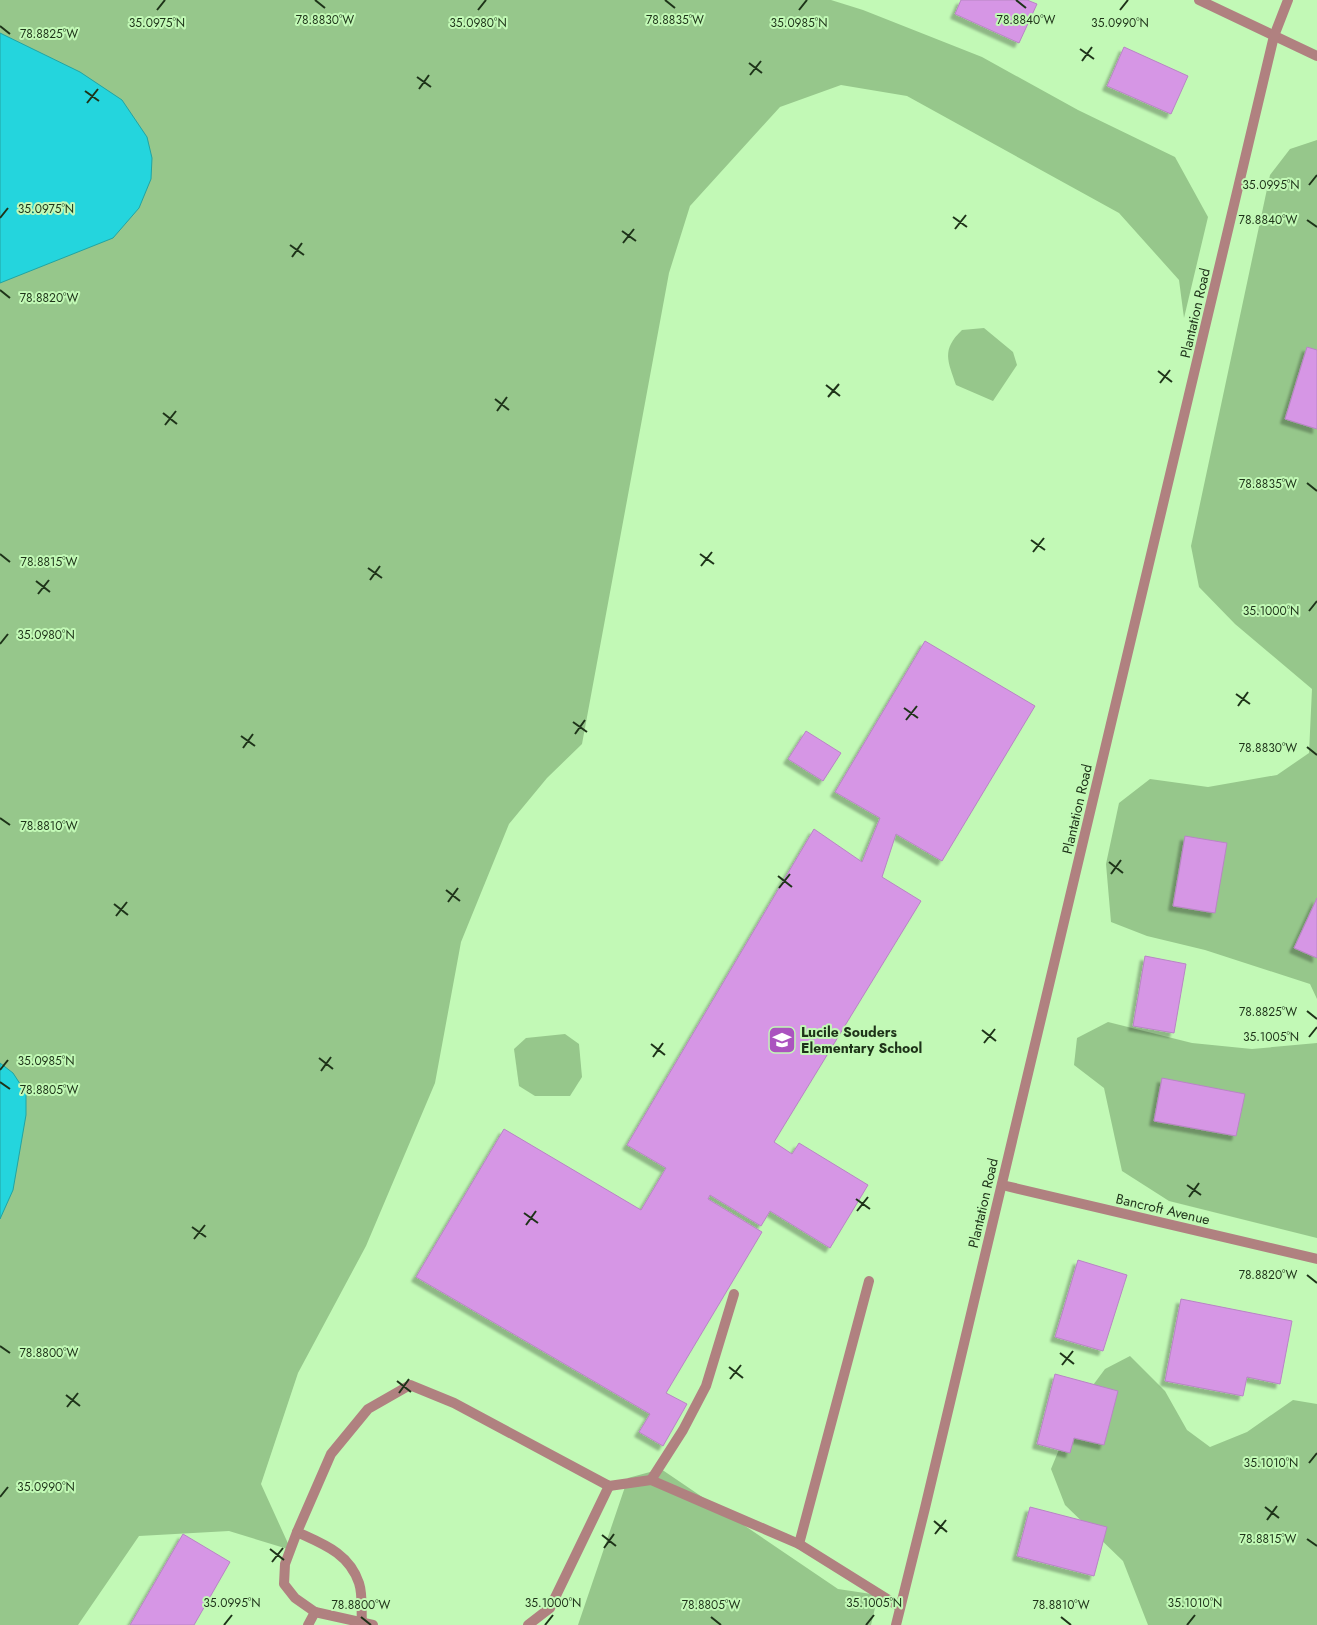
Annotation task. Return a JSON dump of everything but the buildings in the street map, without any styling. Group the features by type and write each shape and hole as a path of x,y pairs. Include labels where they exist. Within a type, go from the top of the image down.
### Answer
{"street":[{"path":"1198,0 1317,56"},
{"name":"Plantation Road","path":"896,1625 1274,36 1288,0"},
{"name":"Bancroft Avenue","path":"1002,1185 1317,1259"},
{"path":"799,1544 868,1281"},
{"path":"651,1480 683,1430 706,1386 734,1294"},
{"path":"373,1625 315,1612 295,1598 284,1584 285,1564 331,1454 368,1409 410,1385 454,1403 610,1486 651,1480 799,1544 900,1608"},
{"path":"528,1625 550,1608 610,1486"},
{"path":"297,1532 330,1547 350,1564 360,1584 362,1623"},
{"path":"308,1625 315,1612"}],"green space":[{"path":"0,0 831,0 863,10 982,57 1078,110 1175,157 1208,217 1184,318 1179,280 1119,213 907,96 841,85 780,107 690,206 669,273 582,744 547,778 509,824 461,942 435,1083 366,1246 298,1373 261,1484 291,1550 229,1531 139,1536 78,1625 0,1625"},
{"path":"1317,140 1317,999 1310,984 1205,950 1147,936 1111,922 1106,864 1119,803 1150,779 1208,787 1277,775 1309,753 1312,689 1235,624 1199,587 1191,546 1270,175 1290,149"},
{"path":"984,328 1013,352 1017,365 993,401 956,385 948,356 951,344 962,330"},
{"path":"1108,1022 1192,1043 1252,1049 1317,1043 1317,1238 1169,1201 1122,1171 1104,1088 1074,1065 1077,1038"},
{"path":"565,1034 579,1044 582,1077 570,1096 535,1096 519,1086 514,1049 526,1038"},
{"path":"1130,1356 1165,1391 1187,1430 1210,1447 1247,1432 1293,1400 1317,1404 1317,1625 1148,1625 1123,1561 1065,1505 1051,1469 1076,1408 1105,1369"},
{"path":"661,1469 838,1589 878,1595 871,1625 578,1625 628,1478"}],"water":[{"path":"0,33 80,72 122,100 147,137 152,158 151,179 139,208 113,238 0,283"},
{"path":"0,1063 13,1073 26,1093 26,1115 13,1190 0,1219"}],"place":[{"name":"Lucile Souders Elementary School","path":"782,1040"}]}
